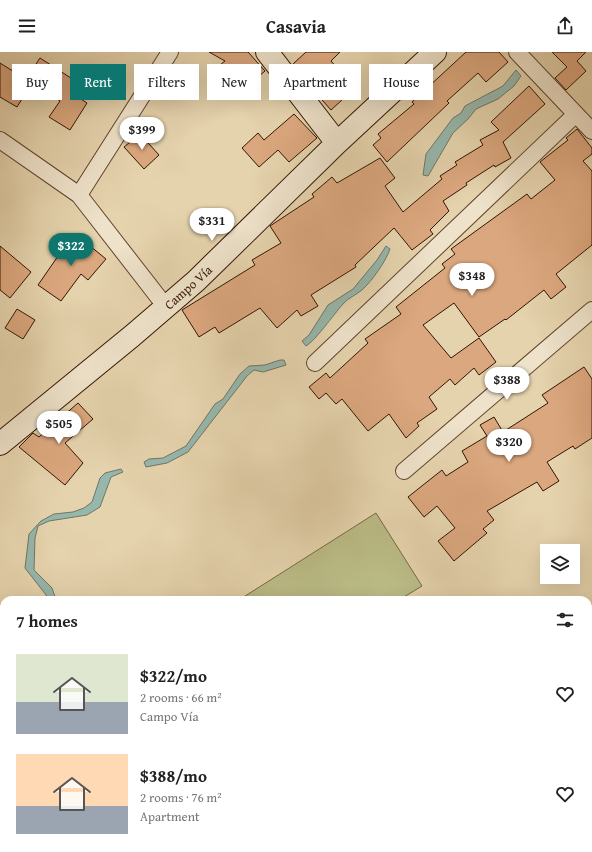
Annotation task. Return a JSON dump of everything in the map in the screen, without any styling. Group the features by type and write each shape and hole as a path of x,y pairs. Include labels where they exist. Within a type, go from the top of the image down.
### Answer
{"street":[{"path":"79,195 170,52"},
{"path":"267,52 337,143"},
{"name":"Campo Vía","path":"0,444 166,307 256,224 337,143 435,52"},
{"path":"517,52 576,114 591,127"},
{"path":"315,363 576,114"},
{"path":"0,140 79,195 166,307"},
{"path":"404,471 592,310"}],"green space":[{"path":"376,513 422,586 406,596 245,596"}],"water":[{"path":"516,70 521,76 514,86 498,99 476,109 453,133 428,176 423,175 426,154 453,118 461,113 465,106 503,86"},
{"path":"386,246 390,249 388,254 370,281 362,290 339,308 319,333 306,346 302,341 309,335 328,305 353,289 377,260"},
{"path":"284,360 286,365 263,372 254,370 247,376 188,452 167,463 146,467 144,462 149,459 163,458 186,446 215,404 223,399 240,374 249,366 265,365"},
{"path":"121,469 123,472 111,477 100,507 87,515 49,521 38,526 35,538 34,570 52,588 55,596 47,596 25,568 29,534 41,521 54,514 73,512 84,508 92,502 100,478 105,473"}],"building":[{"path":"209,52 248,52 259,64 221,64 225,61"},
{"path":"306,52 340,52 331,61 334,64 293,64"},
{"path":"466,52 499,52 508,62 486,82 478,73 447,101 449,103 387,162 373,145 381,138 378,134 414,104 412,102 414,100 433,100 433,83"},
{"path":"552,52 586,52 577,61 586,71 566,90 555,78 567,67"},
{"path":"40,58 49,64 36,64"},
{"path":"0,63 12,70 12,100 21,100 17,107 0,97"},
{"path":"261,67 265,71 261,74"},
{"path":"62,72 70,77 70,100 82,100 87,103 70,130 49,117 60,101 58,100 62,100"},
{"path":"529,86 545,104 503,142 511,158 495,167 494,165 466,183 467,185 443,201 449,211 430,230 433,234 412,250 394,228 355,265 356,267 311,295 318,306 301,316 297,310 277,328 260,308 219,333 215,327 199,337 182,310 255,265 252,260 281,243 270,226 314,197 312,194 332,177 337,183 380,158 395,178 385,186 403,212 442,179 440,176 457,165 455,162 483,145 480,140 499,130 491,122"},
{"path":"322,100 342,100 331,110"},
{"path":"294,114 317,138 289,162 278,150 259,167 242,148 258,133 264,140"},
{"path":"577,129 592,148 592,154 583,161 592,171 592,245 556,274 566,287 551,299 544,290 506,320 505,319 479,337 454,303 423,325 451,358 479,338 496,362 479,375 474,368 455,385 450,379 429,397 437,409 417,423 419,426 406,438 389,414 368,431 342,399 336,404 326,393 319,399 309,387 326,373 330,378 368,343 365,339 401,314 396,307 445,268 442,264 455,254 451,249 527,194 531,199 555,180 540,162 568,140 566,138"},
{"path":"140,134 159,155 144,169 124,147"},
{"path":"74,233 106,259 88,280 81,274 61,301 38,285"},
{"path":"0,246 31,272 10,298 0,290"},
{"path":"17,309 35,320 23,339 5,328"},
{"path":"584,367 592,379 592,438 575,449 573,446 547,462 559,481 543,491 537,482 487,511 494,520 483,529 487,533 454,561 438,541 455,528 437,506 424,517 408,497 442,470 446,476 468,462 462,451 487,436 480,425 494,417 503,432 548,403 542,395"},
{"path":"78,403 93,419 65,443 83,463 65,485 19,447 33,433 39,437"}]}
